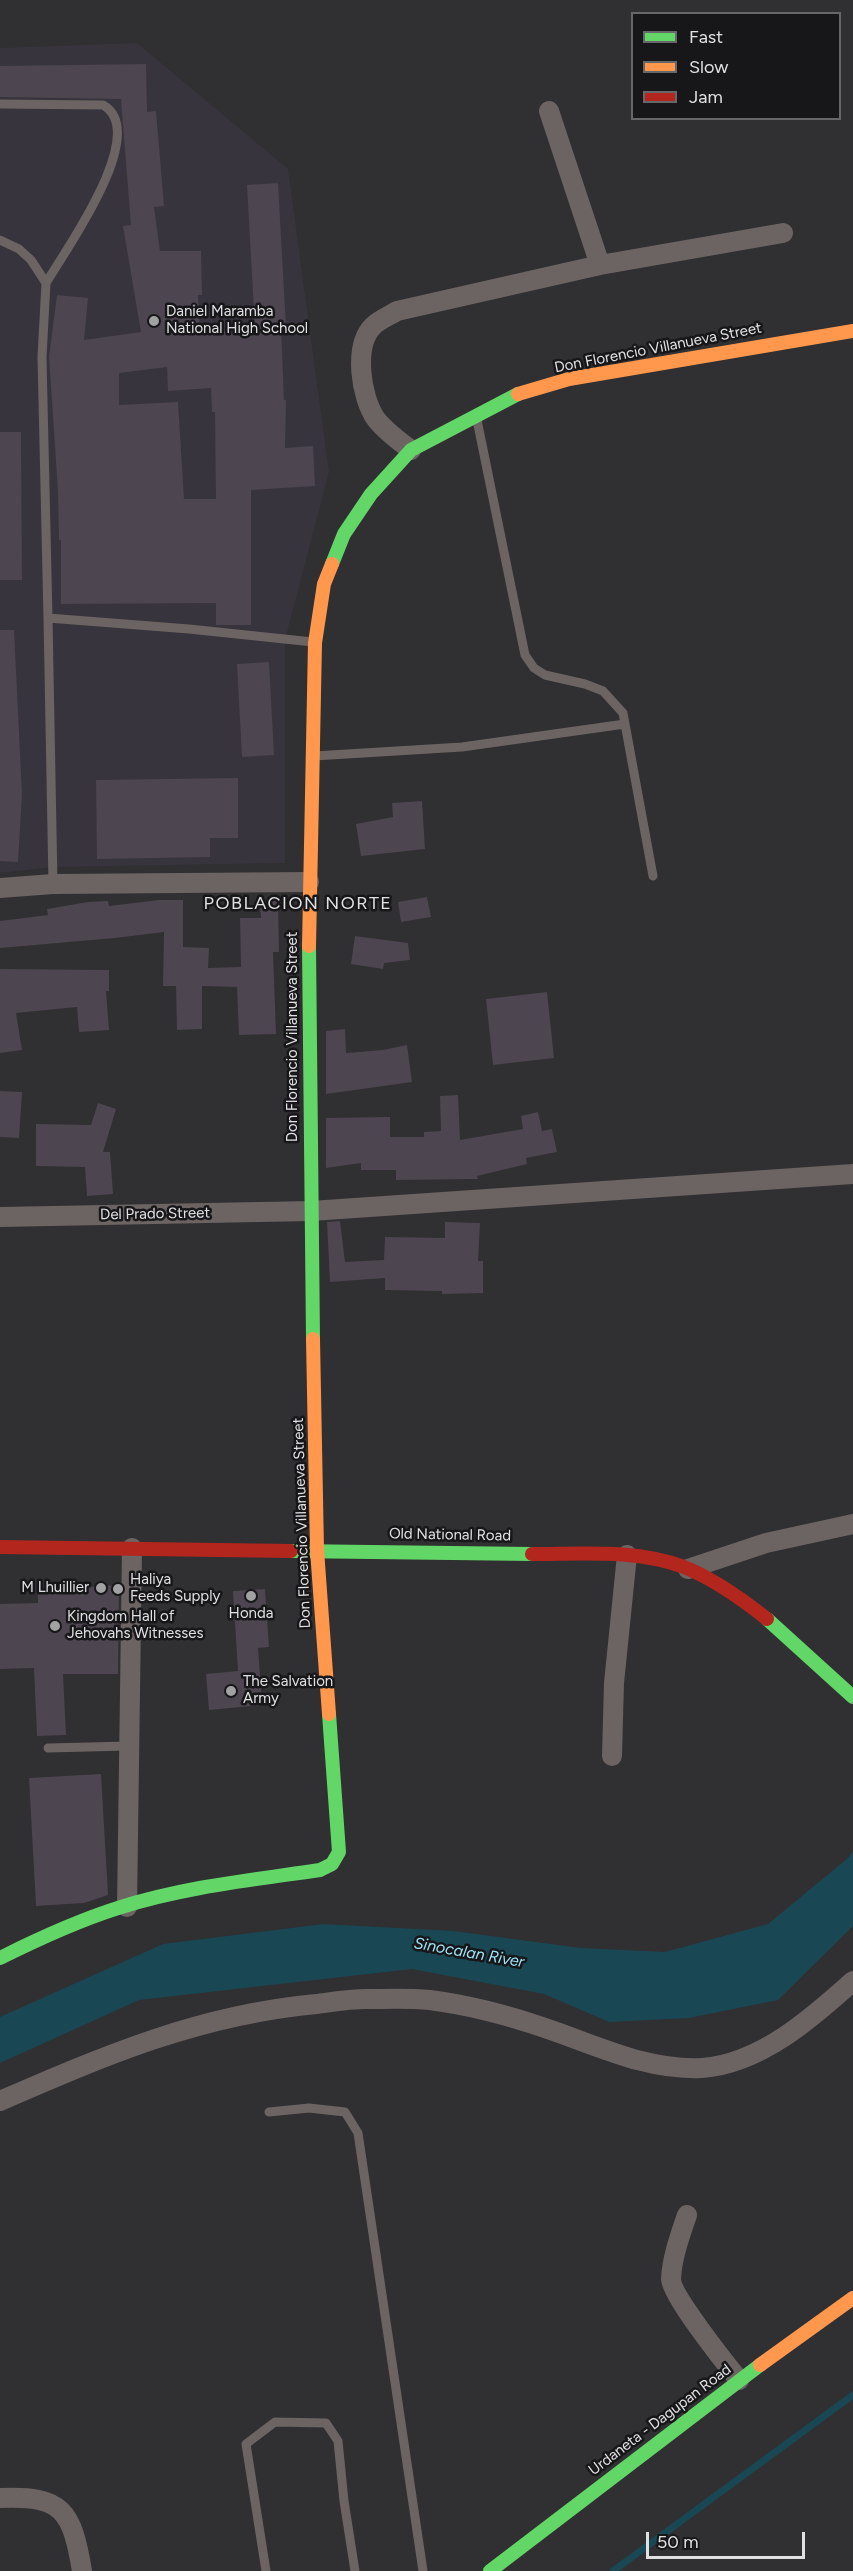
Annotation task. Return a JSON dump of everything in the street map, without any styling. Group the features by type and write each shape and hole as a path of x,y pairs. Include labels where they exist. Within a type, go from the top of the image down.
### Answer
{"main road":[{"name":"Don Florencio Villanueva Street","path":"127,1907 210,1886 320,1870 337,1861 339,1852 317,1550 311,1210 309,882 315,643 324,584 344,534 371,494 411,450 513,396 569,379 852,332"},
{"name":"Old National Road","path":"0,1547 627,1555 688,1569 720,1586 782,1631 853,1697"},
{"path":"0,1958 93,1917 127,1907"},
{"name":"Urdaneta - Dagupan Road","path":"490,2571 739,2380 853,2298"}],"street":[{"path":"549,111 600,265"},
{"path":"411,450 376,420 369,406 360,360 363,344 372,327 397,311 600,265 783,233"},
{"path":"0,888 53,884 309,882"},
{"name":"Del Prado Street","path":"0,1217 311,1210 853,1174"},
{"path":"688,1569 766,1543 853,1524"},
{"path":"127,1907 132,1548"},
{"path":"612,1756 614,1683 627,1555"},
{"path":"0,2101 131,2045 196,2025 277,2007 362,1999 429,2000 491,2011 613,2053 666,2067 704,2068 734,2060 778,2042 814,2016 853,1981"},
{"path":"687,2215 675,2250 671,2282 704,2336 739,2380"},
{"path":"0,2498 29,2496 51,2502 58,2508 67,2517 77,2542 82,2571"}],"lane":[{"path":"0,104 103,105 112,111 118,123 116,150 109,174 46,283 42,357 53,884"},
{"path":"0,240 19,249 31,260 46,283"},
{"path":"476,415 525,655 534,668 545,675 585,684 603,691 615,701 623,713 653,876"},
{"path":"48,618 189,629 315,643"},
{"path":"312,756 462,747 625,724"},
{"path":"48,1748 129,1746"},
{"path":"269,2112 309,2108 345,2112 358,2133 423,2571"},
{"path":"266,2571 246,2444 275,2422 326,2423 338,2440 344,2501 355,2571"}],"shaded area":[{"name":"Daniel Maramba National High School","path":"137,43 288,169 329,472 285,640 285,863 52,867 0,873 0,48"}],"water":[{"name":"Sinocalan River","path":"853,1851 853,1926 778,2000 689,2018 609,2022 544,1994 412,1969 139,2000 0,2063 0,2017 163,1944 324,1924 453,1931 581,1948 665,1952 768,1924 848,1858"}],"building":[{"path":"146,64 147,112 156,111 164,206 154,207 160,251 201,251 202,295 198,295 200,332 255,330 247,185 278,183 286,327 281,327 284,400 286,400 285,448 313,446 315,486 251,490 251,625 216,625 216,603 61,604 61,540 59,540 49,357 57,295 88,298 84,340 141,332 123,226 131,225 121,99 0,97 0,66","holes":["167,367 168,391 211,388 212,412 215,412 216,499 184,499 178,402 119,405 119,373"]},
{"path":"0,432 21,432 22,580 0,580"},
{"path":"0,630 14,630 22,795 18,862 0,861"},
{"path":"269,662 274,755 242,757 237,664"},
{"path":"238,778 238,838 210,838 210,857 97,859 96,780"},
{"path":"422,801 425,849 361,856 356,824 393,817 392,803"},
{"path":"427,897 431,917 401,922 398,902"},
{"path":"159,900 183,900 183,947 209,948 208,968 241,967 240,918 261,918 260,901 278,900 279,952 273,952 276,1034 239,1035 237,987 202,986 202,1029 177,1030 176,986 163,986 164,932 0,948 0,921 48,915 47,909 88,902 108,901 109,906"},
{"path":"355,936 408,943 410,960 384,963 383,969 351,964"},
{"path":"0,969 109,970 109,991 106,991 109,1030 79,1032 77,1007 16,1013 22,1050 0,1053"},
{"path":"547,992 554,1058 493,1065 486,999"},
{"path":"345,1029 346,1053 383,1050 407,1045 412,1082 326,1094 326,1031"},
{"path":"0,1091 22,1092 19,1138 0,1137"},
{"path":"458,1095 460,1140 523,1129 521,1116 538,1112 542,1131 552,1129 557,1152 526,1158 527,1164 477,1176 478,1179 396,1180 396,1170 361,1170 361,1163 326,1168 326,1118 390,1117 390,1137 424,1137 424,1132 441,1131 440,1096"},
{"path":"98,1103 116,1109 103,1152 110,1152 113,1194 87,1196 85,1167 36,1166 36,1124 91,1125"},
{"path":"340,1221 345,1262 384,1260 385,1237 445,1238 445,1222 480,1223 478,1261 483,1261 483,1293 442,1294 442,1291 385,1290 385,1278 330,1282 327,1222"},
{"path":"119,1585 118,1674 63,1674 66,1735 37,1736 34,1668 0,1669 0,1604 38,1603 38,1590"},
{"path":"265,1589 269,1647 258,1648 262,1705 209,1710 206,1674 238,1671 233,1591"},
{"path":"101,1774 108,1895 84,1903 36,1906 29,1778"}],"waterway":[{"path":"613,2571 853,2395"}],"traffic: fast":[{"path":"332,564 344,534 371,494 411,450 518,394"},
{"path":"309,946 313,1339"},
{"path":"291,1551 532,1554"},
{"path":"767,1619 853,1697"},
{"path":"0,1958 43,1937 103,1913 143,1901 218,1885 320,1870 332,1864 339,1852 329,1714"},
{"path":"490,2571 760,2365"}],"traffic: slow":[{"path":"518,394 569,379 853,331"},
{"path":"309,946 315,643 324,584 332,564"},
{"path":"313,1339 317,1550 329,1714"},
{"path":"760,2365 853,2298"}],"traffic: jam":[{"path":"0,1547 291,1551"},
{"path":"532,1554 609,1554 666,1561 717,1583 767,1619"}],"place":[{"name":"Daniel Maramba National High School","path":"154,321"},
{"name":"M Lhuillier","path":"101,1588"},
{"name":"Haliya Feeds Supply","path":"118,1589"},
{"name":"Honda","path":"251,1596"},
{"name":"Kingdom Hall of Jehovahs Witnesses","path":"55,1626"},
{"name":"The Salvation Army","path":"231,1691"}],"district":[{"name":"POBLACION NORTE","path":"298,904"}]}
